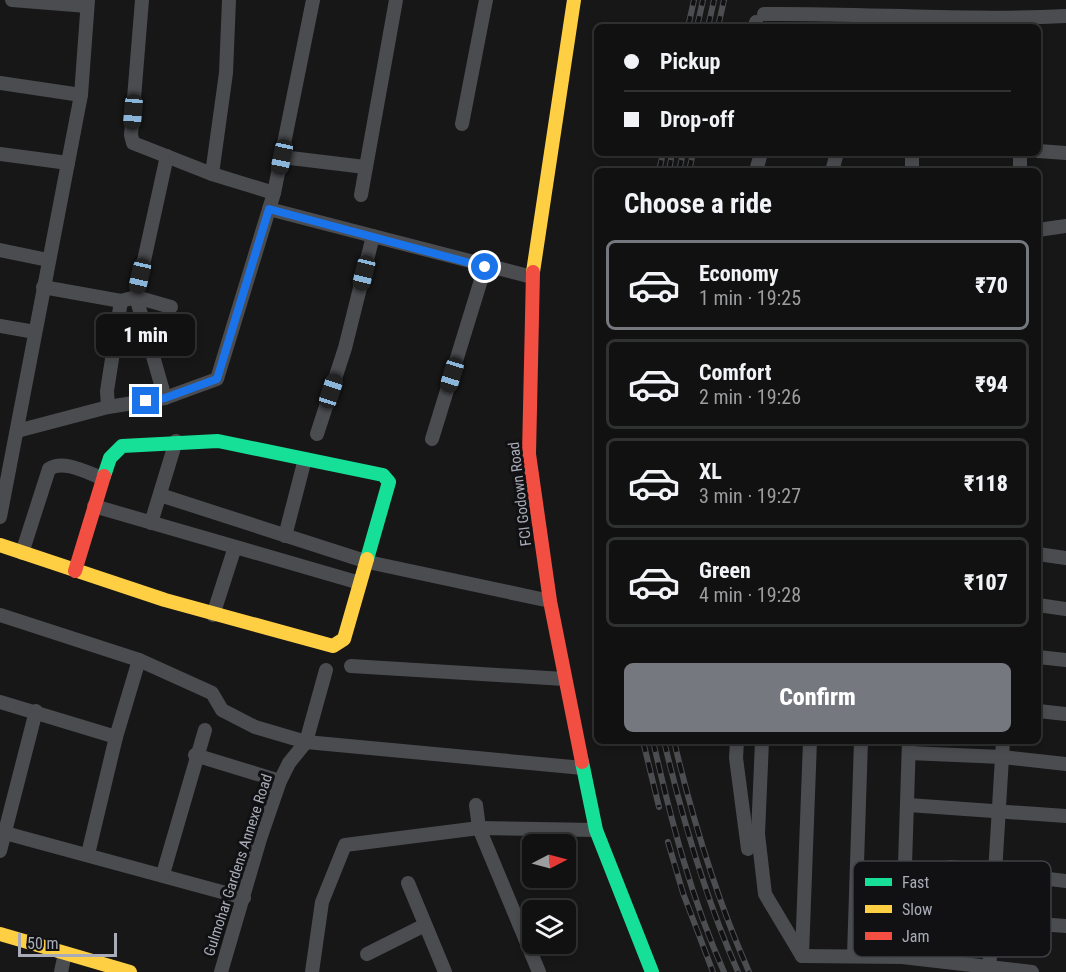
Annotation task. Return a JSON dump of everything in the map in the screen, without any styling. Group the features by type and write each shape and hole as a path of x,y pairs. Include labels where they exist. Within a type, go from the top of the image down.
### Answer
{"street":[{"path":"0,517 81,95 87,3 12,0"},
{"path":"142,0 131,135 133,143 140,148 212,174 274,193"},
{"path":"212,174 226,73 229,0"},
{"path":"17,431 108,407 165,398 217,379 274,193 313,0"},
{"path":"361,195 396,0"},
{"path":"462,124 486,0"},
{"name":"FCI Godown Road","path":"574,0 532,277 529,454 550,601 596,830 652,972"},
{"path":"759,21 1005,23 1066,16"},
{"path":"0,83 81,95"},
{"path":"1041,151 1066,153"},
{"path":"0,154 68,163"},
{"path":"165,398 136,297 167,156"},
{"path":"282,157 365,167"},
{"path":"269,209 485,267 532,277"},
{"path":"1041,230 1066,226"},
{"path":"317,434 345,348 373,236"},
{"path":"0,250 48,260"},
{"path":"432,439 485,267"},
{"path":"43,287 121,302 136,297 171,307"},
{"path":"108,407 107,391 121,302"},
{"path":"0,326 35,332"},
{"path":"152,523 176,441"},
{"path":"0,545 75,571 213,615 333,646 344,639 368,562 389,482 383,475 218,441 176,441 122,446 110,458 102,478 75,571"},
{"path":"285,536 305,459"},
{"path":"22,553 49,469 55,465 63,465 102,478"},
{"path":"160,495 368,562 550,601"},
{"path":"94,506 360,583"},
{"path":"213,615 235,547"},
{"path":"1041,554 1066,558"},
{"path":"1041,605 1066,609"},
{"path":"0,615 139,660 212,693 222,710 255,726 306,742 583,768"},
{"path":"1041,657 1066,660"},
{"path":"88,854 139,660"},
{"path":"351,666 564,679"},
{"name":"Gulmohar Gardens Annexe Road","path":"221,972 280,781 289,763 306,742 327,670"},
{"path":"0,702 117,737"},
{"path":"0,850 36,711"},
{"path":"1041,711 1066,714"},
{"path":"163,874 195,755 205,730"},
{"path":"737,744 736,758 748,849"},
{"path":"762,744 758,834 765,894 802,956"},
{"path":"802,956 810,744"},
{"path":"857,861 861,744"},
{"path":"996,861 1003,744"},
{"path":"906,861 909,747 1066,764"},
{"path":"195,755 280,781"},
{"path":"476,805 479,828 539,972"},
{"path":"908,805 999,809 1066,816"},
{"path":"312,972 322,902 345,844 479,828 596,830"},
{"path":"5,833 163,874 244,898"},
{"path":"1051,879 1066,881"},
{"path":"408,883 446,972"},
{"path":"367,954 425,925"},
{"path":"1051,925 1066,926"},
{"path":"0,933 130,972"},
{"path":"61,972 65,953"},
{"path":"802,956 853,955"},
{"path":"902,957 989,969 1032,972"}],"railway":[{"path":"689,24 694,0"},
{"path":"698,24 703,0"},
{"path":"709,24 714,0"},
{"path":"719,24 724,0"},
{"path":"660,168 662,156"},
{"path":"670,168 672,156"},
{"path":"680,168 682,156"},
{"path":"690,168 692,156"},
{"path":"644,744 659,807"},
{"path":"654,744 683,858 712,944 724,972"},
{"path":"665,744 696,858 715,916 738,972"},
{"path":"675,744 706,858 749,972"},
{"path":"668,842 683,893 713,972"}],"traffic: fast":[{"path":"104,476 110,458 122,446 218,441 383,475 389,482 367,559"},
{"path":"582,762 596,830 652,972"}],"traffic: slow":[{"path":"533,272 574,0"},
{"path":"0,545 165,600 333,646 344,639 367,559"},
{"path":"0,934 130,972"}],"traffic: jam":[{"path":"533,272 529,454 550,601 582,762"},
{"path":"75,571 104,476"}],"route":[{"path":"146,401 165,398 217,379 269,209 485,267"}]}
